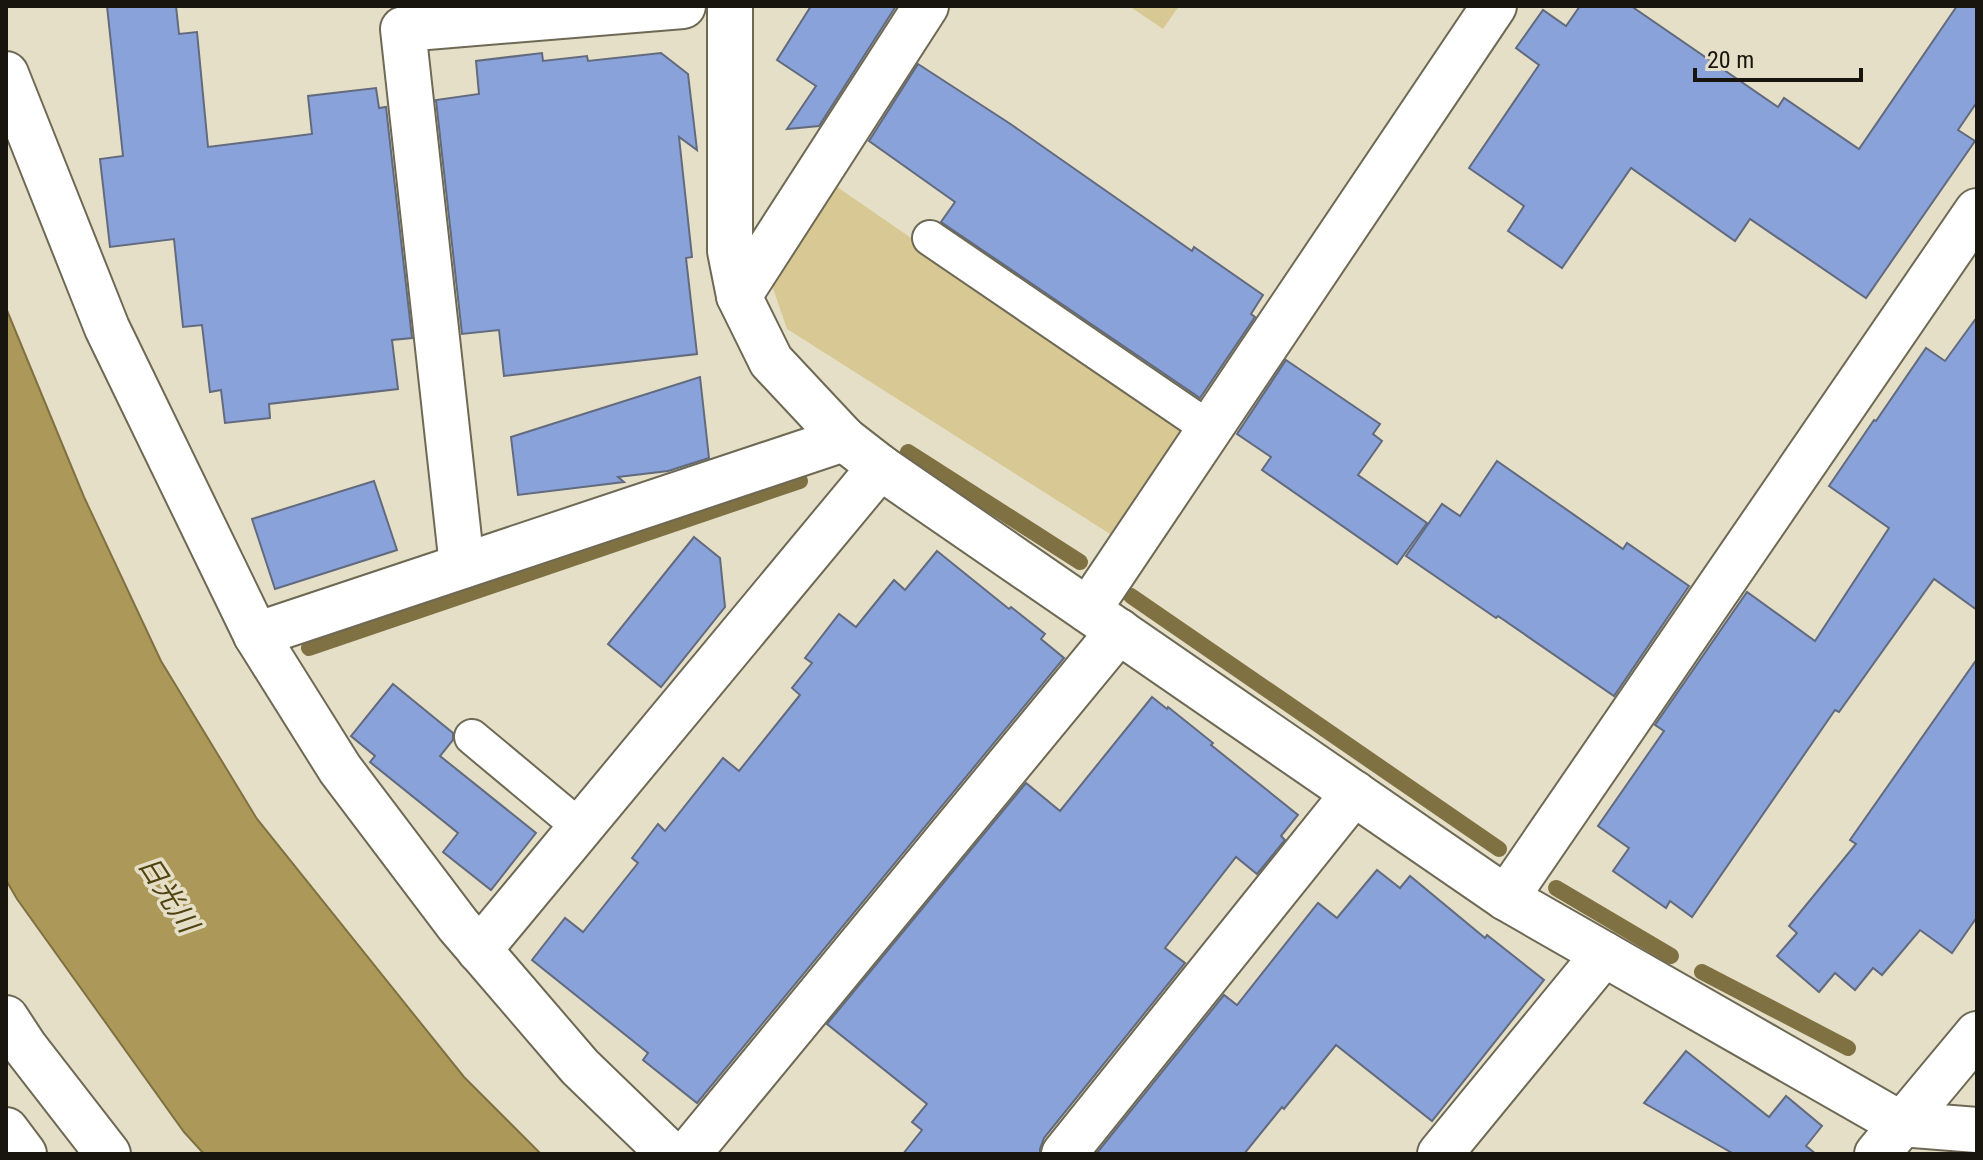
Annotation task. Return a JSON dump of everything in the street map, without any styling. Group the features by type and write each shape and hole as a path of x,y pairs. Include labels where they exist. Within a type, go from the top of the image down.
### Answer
{"street":[{"path":"462,566 403,29 683,6"},
{"path":"730,6 730,251 739,296 771,361 844,439 880,467 1506,898 1604,954 1889,1139 1977,1130"},
{"path":"739,296 926,6"},
{"path":"688,1154 1104,621 1210,429 1494,6"},
{"path":"6,74 107,328 256,635 340,769 458,925 580,1067 670,1154"},
{"path":"1506,898 1977,211"},
{"path":"256,635 844,439"},
{"path":"479,950 880,467"},
{"path":"1064,1154 1354,793"},
{"path":"1440,1154 1604,954"},
{"path":"6,1018 108,1154"},
{"path":"1889,1139 1977,1034"},
{"path":"6,1130 24,1154"}],"lane":[{"path":"930,238 1210,429"},
{"path":"472,737 581,828"}],"shaded area":[{"path":"1129,6 1179,6 1163,29"},
{"path":"830,182 1192,432 1118,539 787,329 768,274"}],"water":[{"name":"日光川","path":"6,308 84,497 161,661 257,819 464,1077 541,1154 204,1154 184,1132 17,899 6,880"}],"building":[{"path":"107,6 176,6 179,34 197,32 208,147 312,134 308,96 376,88 379,108 386,107 412,338 392,340 398,389 269,404 270,418 225,423 221,390 210,392 202,325 183,327 174,239 110,247 100,159 123,156"},
{"path":"811,6 896,6 819,126 787,129 816,86 777,60"},
{"path":"1580,6 1631,6 1778,107 1784,98 1859,149 1957,6 1977,6 1977,102 1958,130 1975,141 1866,298 1750,219 1735,241 1631,168 1562,268 1508,231 1524,206 1469,168 1539,65 1516,48 1543,10 1566,26"},
{"path":"542,53 543,61 587,56 588,61 661,53 688,74 697,150 679,137 692,257 686,258 697,354 504,376 499,330 462,334 436,100 479,94 476,61"},
{"path":"918,64 1009,123 1192,251 1194,247 1263,295 1251,314 1255,317 1200,398 941,222 955,202 869,141"},
{"path":"1977,317 1977,610 1934,579 1839,712 1835,710 1692,917 1670,901 1666,908 1613,871 1629,848 1598,826 1664,731 1655,725 1747,592 1815,641 1889,528 1829,486 1926,348 1945,361"},
{"path":"1286,360 1380,424 1373,434 1382,441 1358,475 1427,523 1397,564 1262,470 1271,457 1237,434"},
{"path":"700,377 709,458 668,471 618,477 624,482 518,495 511,437"},
{"path":"1497,461 1623,549 1627,543 1689,586 1614,696 1406,556 1442,504 1460,516"},
{"path":"374,481 397,550 275,589 252,519"},
{"path":"694,537 720,558 725,607 661,687 608,644"},
{"path":"937,551 1045,634 1041,639 1064,658 697,1103 643,1060 648,1053 532,960 565,918 583,932 638,863 632,858 658,824 665,831 723,758 739,771 800,695 792,688 812,663 805,658 839,614 856,627 894,580 905,590"},
{"path":"1977,659 1977,917 1952,953 1920,930 1882,975 1873,968 1855,990 1835,973 1819,992 1777,956 1797,933 1789,926 1856,844 1850,840"},
{"path":"393,684 453,733 453,740 440,756 536,833 491,890 443,852 458,833 370,762 375,756 351,736"},
{"path":"1152,697 1213,743 1211,745 1298,815 1281,836 1285,840 1257,874 1236,857 1165,948 1185,963 1044,1138 1040,1154 903,1154 922,1130 912,1122 927,1104 827,1024 1026,783 1060,811"},
{"path":"1377,870 1400,888 1410,876 1485,938 1487,935 1544,980 1432,1121 1336,1045 1244,1154 1096,1154 1224,995 1237,1005 1318,903 1337,918"},
{"path":"1686,1051 1769,1117 1786,1096 1822,1126 1806,1146 1816,1154 1734,1154 1644,1103"}],"waterway":[{"path":"908,452 1080,562"},
{"path":"309,648 800,481"},
{"path":"1131,596 1499,849"},
{"path":"1556,888 1671,956"},
{"path":"1702,972 1848,1048"}]}
